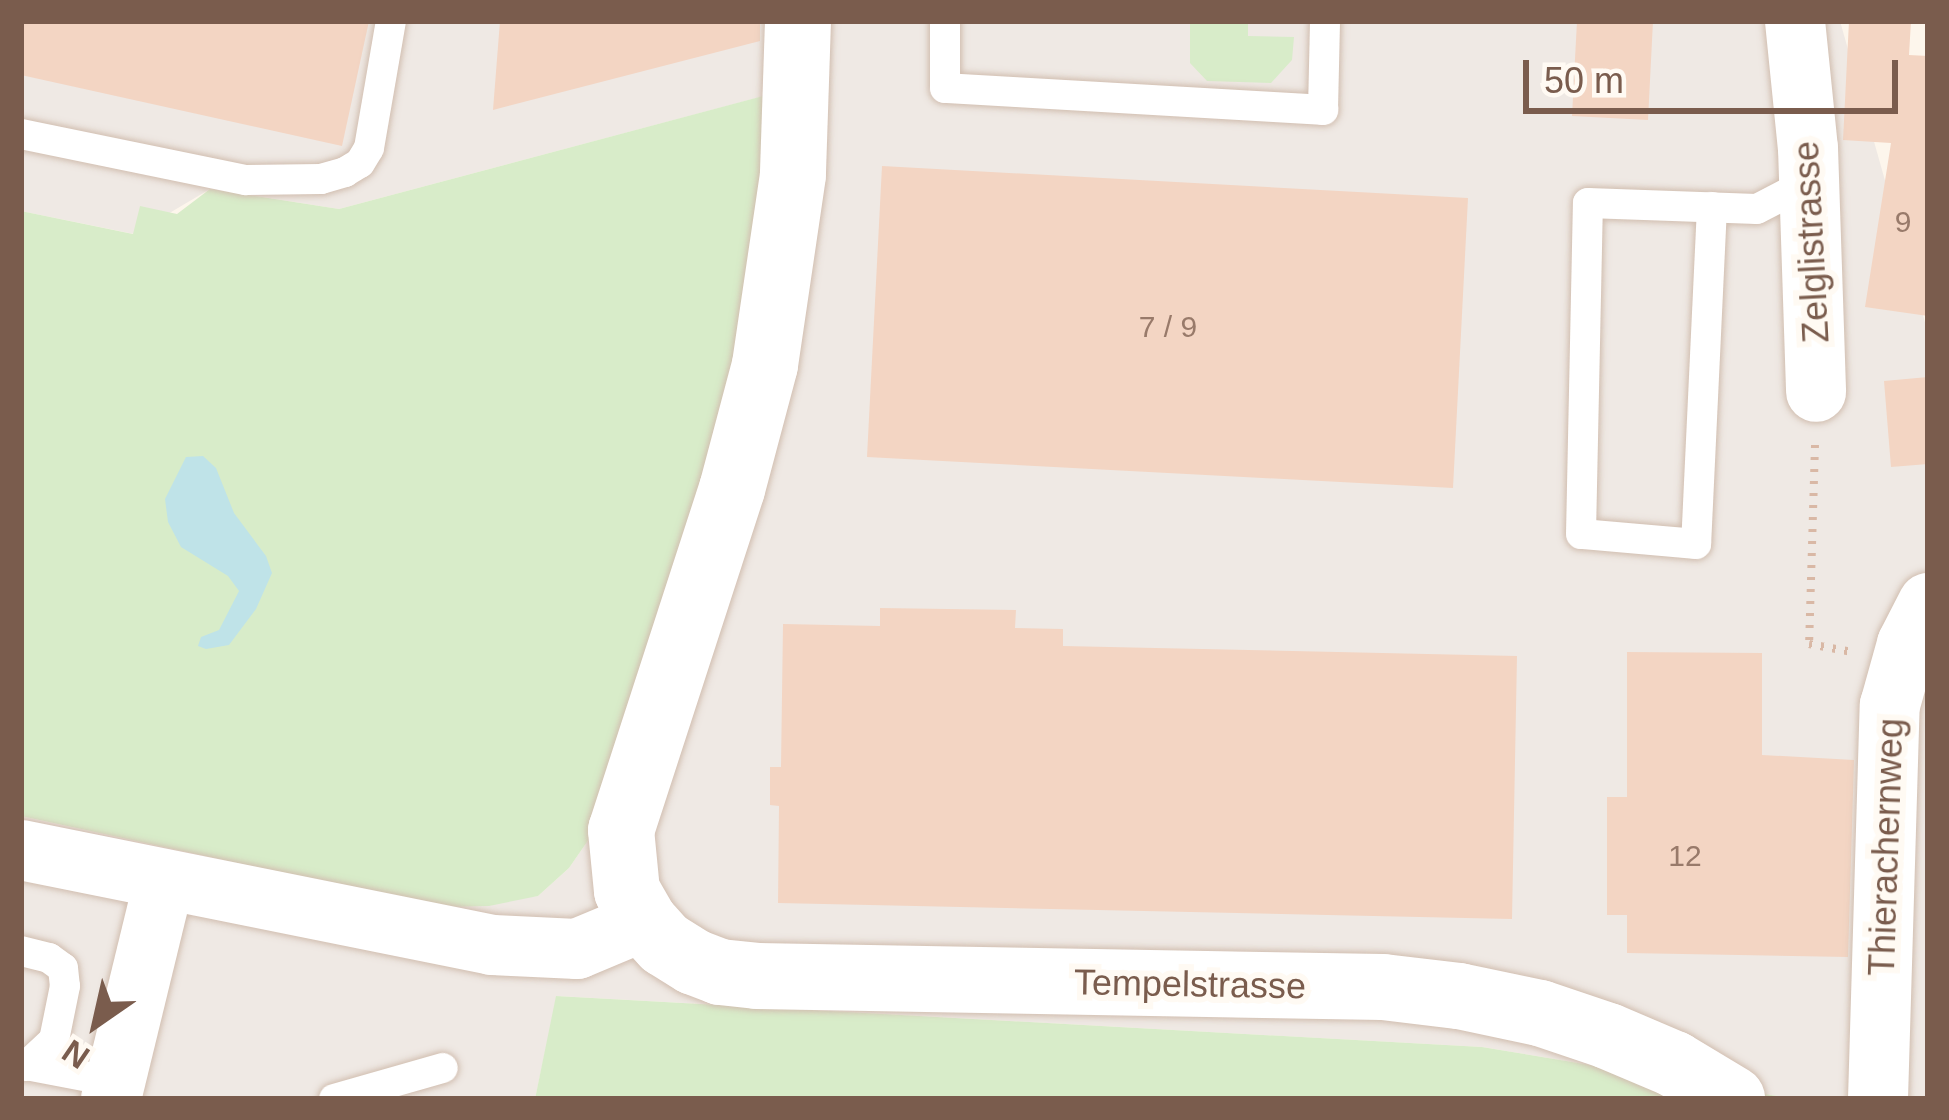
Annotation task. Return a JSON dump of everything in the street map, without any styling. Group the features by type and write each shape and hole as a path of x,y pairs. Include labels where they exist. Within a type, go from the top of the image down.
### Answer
{"street":[{"path":"21,850 164,882 545,951 606,941 644,921 627,891 621,830 732,489 765,365 793,175 798,21"},
{"name":"Zelglistrasse","path":"1796,21 1809,182 1816,392"},
{"name":"Thierachernweg","path":"1878,1099 1886,754 1901,661 1928,603"},
{"path":"113,1090 164,882"},
{"name":"Tempelstrasse","path":"644,921 665,944 694,962 720,972 757,976 1384,988 1459,996 1540,1013 1608,1036 1674,1064 1732,1099"}],"lane":[{"path":"21,134 246,180 321,179 345,172 360,163 368,148 391,21"},
{"path":"945,21 945,88 1323,110 1325,21"},
{"path":"1712,207 1696,544 1581,534 1588,203 1712,207 1757,209 1809,182"},
{"path":"21,951 63,968 65,986 54,1040 24,1065"},
{"path":"24,1065 113,1090"},
{"path":"334,1099 443,1068"}],"path":[{"path":"1816,392 1809,644 1901,661"}],"shaded area":[{"path":"21,21 1840,21 1928,333 1928,1099 1795,1099 1482,1047 557,996 535,1099 21,1099 21,816 441,907 538,896 569,868 596,829 772,94 339,209 210,189 134,234 21,211"}],"green space":[{"path":"1190,21 1248,21 1248,36 1294,37 1292,60 1271,83 1207,81 1190,63"},
{"path":"774,93 741,362 596,829 569,868 538,896 489,906 441,907 21,816 21,211 133,234 140,206 177,214 210,189 339,209"},
{"path":"556,996 1482,1047 1795,1099 535,1099"}],"water":[{"path":"203,456 216,468 234,513 266,556 272,573 256,609 229,645 206,649 198,646 201,637 219,630 239,591 228,576 181,547 168,522 165,499 186,457"}],"building":[{"path":"21,21 369,21 342,146 21,75"},
{"path":"500,21 760,21 760,41 493,110"},
{"path":"1577,21 1653,21 1648,120 1572,116"},
{"path":"1849,21 1911,21 1909,55 1928,56 1928,316 1865,307 1891,143 1843,140"},
{"path":"882,166 1468,198 1453,488 867,457"},
{"path":"1928,377 1928,464 1891,467 1884,381"},
{"path":"880,608 1016,610 1015,628 1063,629 1063,646 1517,656 1512,919 778,903 779,806 770,805 770,767 781,767 783,624 880,626"},
{"path":"1627,652 1762,653 1762,755 1854,760 1848,957 1627,953 1627,915 1607,915 1607,797 1627,797"}]}
